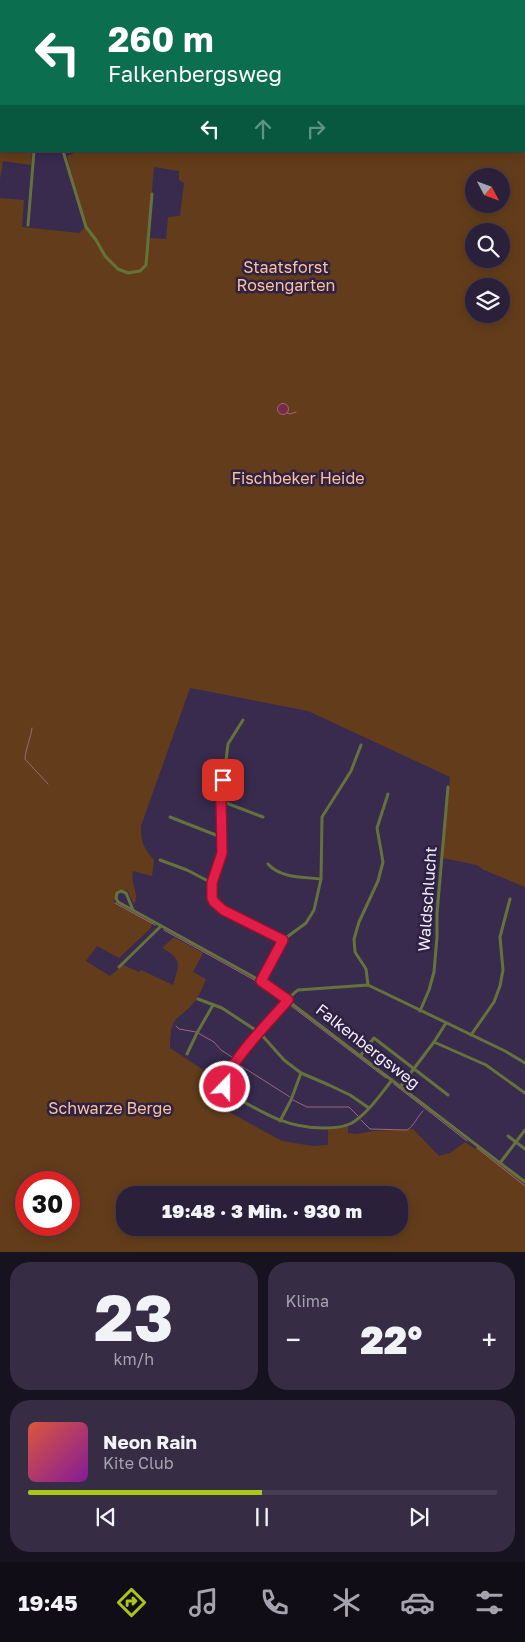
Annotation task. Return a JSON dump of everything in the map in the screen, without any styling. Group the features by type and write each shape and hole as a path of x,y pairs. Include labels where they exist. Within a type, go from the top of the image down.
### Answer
{"street":[{"path":"28,225 34,152"},
{"path":"63,152 79,208 88,230 108,260 124,272 137,272 144,268 146,264 152,194"},
{"path":"243,720 228,744 221,801 222,853 212,883 212,898 218,907 283,940"},
{"path":"261,981 283,940 306,923 314,910 321,879 322,817 350,771 360,745"},
{"name":"Waldschlucht","path":"420,1011 434,972 448,787"},
{"path":"368,985 366,969 355,952 354,939 358,922 378,880 383,862 377,828 388,794"},
{"path":"221,801 263,817"},
{"path":"170,817 221,837"},
{"path":"160,860 187,870 212,883"},
{"path":"268,864 272,869 281,873 321,879"},
{"name":"Falkenbergsweg","path":"133,910 126,893 121,891 117,893 117,902 261,981 288,1000 525,1182"},
{"path":"471,1035 494,1002 500,986 503,970 500,936 510,898"},
{"path":"119,967 161,926"},
{"path":"392,1080 369,1108 354,1121 341,1127 307,1127 280,1121 232,1095 226,1090 225,1085 235,1062 298,990 368,985 505,1051 525,1063"},
{"path":"198,999 213,1004 236,1016 260,1033 284,1060 301,1072 336,1088 369,1108"},
{"path":"187,1054 213,1004"},
{"path":"400,1087 446,1023"},
{"path":"361,1056 374,1038 448,1095"},
{"path":"434,1042 486,1065 525,1093"},
{"path":"280,1121 291,1100 301,1072"},
{"path":"500,1163 525,1130"},
{"path":"508,1136 525,1149"}],"green space":[{"path":"0,152 32,152 31,165 3,161 0,179"},
{"name":"Staatsforst Rosengarten","path":"77,152 525,152 525,887 484,870 477,865 443,858 450,777 308,711 190,688 141,826 143,844 154,860 152,876 133,871 136,897 134,904 127,890 116,893 114,902 152,923 151,928 119,958 97,946 86,961 110,976 123,965 139,972 141,970 173,985 178,963 169,952 162,948 174,937 203,953 193,972 206,979 197,999 173,1023 170,1048 223,1083 225,1092 220,1107 282,1141 313,1146 328,1145 328,1129 348,1127 348,1133 357,1134 373,1131 413,1129 439,1156 450,1153 465,1142 475,1149 477,1147 525,1184 525,1252 0,1252 0,198 24,200 22,227 79,233 85,227 79,209 80,206 67,156","holes":["154,167 179,171 179,180 184,183 180,216 168,217 166,239 148,238"]}],"shaded area":[{"path":"283,403 289,409 283,415 277,409"}],"waterway":[{"path":"287,413 296,412"},
{"path":"32,728 25,759 48,784"},
{"path":"115,903 155,925"},
{"path":"164,930 258,982"},
{"path":"272,991 281,999"},
{"path":"290,1005 386,1078"},
{"path":"176,1026 179,1029 196,1032"},
{"path":"198,1033 214,1042 221,1050 235,1059"},
{"path":"238,1064 290,1097"},
{"path":"394,1084 467,1141"},
{"path":"293,1100 307,1107 349,1107 358,1116"},
{"path":"361,1120 370,1129 407,1130 423,1111"},
{"path":"477,1148 525,1186"}],"route":[{"path":"223,780 221,801 222,853 212,883 212,898 218,907 223,910 283,940 261,981 288,1000 235,1062 225,1081 225,1087"}],"park label":[{"name":"Fischbeker Heide","path":"298,478"},
{"name":"Schwarze Berge","path":"110,1108"}]}
